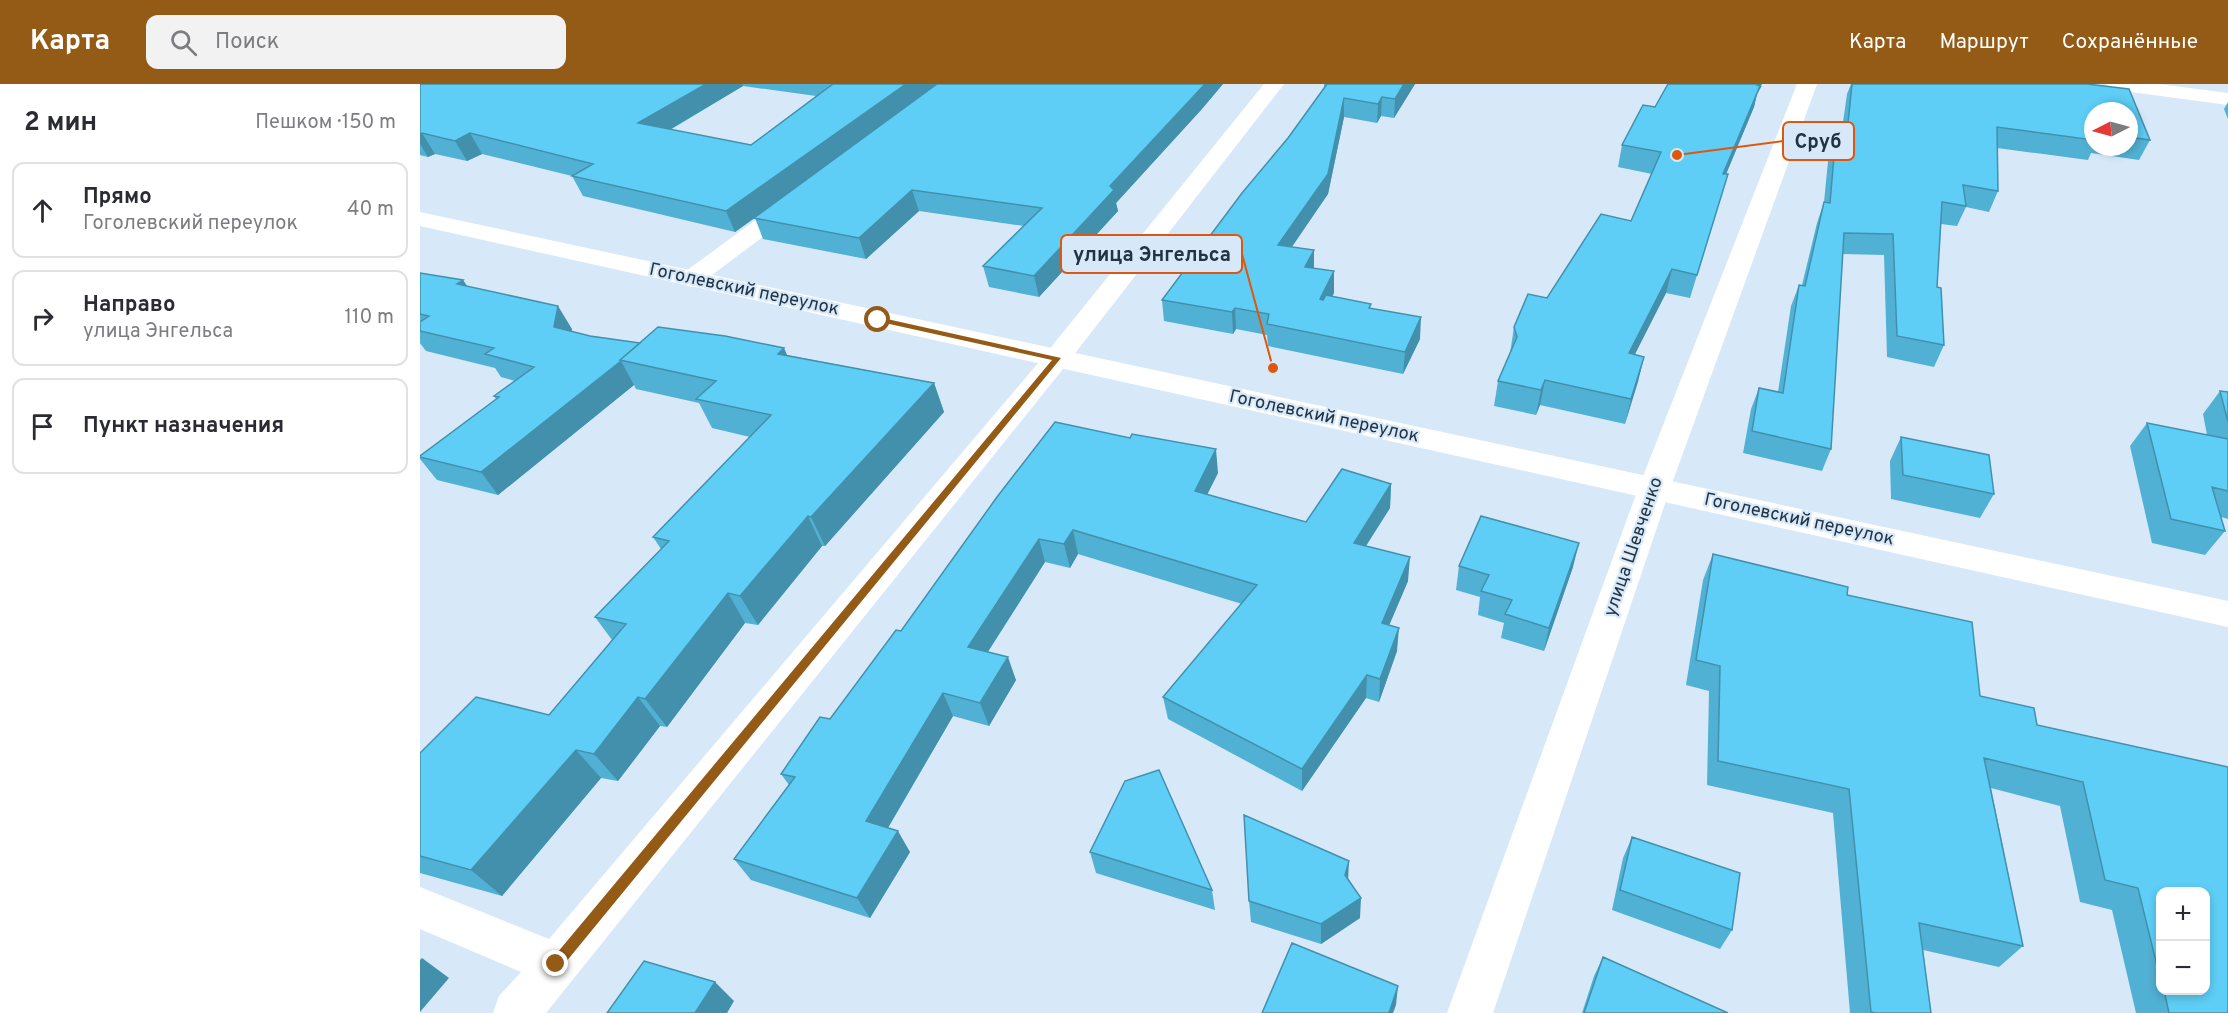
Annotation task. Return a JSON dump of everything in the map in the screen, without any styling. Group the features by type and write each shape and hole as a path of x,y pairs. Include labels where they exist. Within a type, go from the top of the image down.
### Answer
{"street":[{"path":"516,1013 1057,358 1274,84"},
{"name":"улица Шевченко","path":"1470,1013 1654,489 1807,84"},
{"path":"2116,84 2228,99"},
{"path":"691,279 813,188"},
{"name":"Гоголевский переулок","path":"420,219 2228,614"},
{"path":"420,908 556,964"}],"building":[{"path":"420,84 706,84 638,123 751,145 833,84 906,84 726,211 572,176 593,164 470,133 455,141 422,133 420,135"},
{"path":"937,84 1205,84 1110,186 1114,190 1034,276 983,266 1042,208 912,190 859,238 754,218"},
{"path":"1327,84 1404,84 1395,99 1382,97 1378,104 1344,98 1328,174 1278,245 1314,250 1305,267 1334,271 1320,299 1323,300 1326,295 1371,304 1369,308 1421,317 1405,352 1267,324 1269,314 1235,308 1232,312 1162,300"},
{"path":"1668,84 1758,84 1760,86 1723,174 1728,174 1697,275 1672,269 1629,353 1644,357 1631,399 1545,380 1541,390 1498,381 1517,337 1514,327 1528,294 1547,298 1601,214 1631,221 1661,152 1622,145 1643,105 1655,107"},
{"path":"1852,84 2087,84 2129,89 2134,102 2084,102 2084,139 1997,127 1998,191 1963,185 1966,206 1942,202 1937,287 1941,288 1944,345 1897,336 1893,234 1844,233 1831,449 1752,431 1759,388 1783,393 1799,285 1805,286 1824,202 1830,203 1837,122 1848,123"},
{"path":"2138,111 2150,140 2138,138"},
{"path":"420,273 463,280 457,284 558,306 554,327 590,336 640,343 621,361 481,472 420,457 499,397 494,396 534,367 485,354 494,348 420,331 420,322 429,316 420,314"},
{"path":"658,327 725,336 784,348 778,354 934,383 811,517 808,516 740,596 728,593 645,699 638,697 594,754 576,750 471,870 420,856 420,753 476,697 549,715 626,624 595,617 669,541 653,537 771,415 696,399 716,381 620,360"},
{"path":"2220,391 2228,392 2228,422"},
{"path":"1055,422 1130,438 1132,434 1216,449 1195,491 1306,522 1342,469 1391,484 1354,543 1410,557 1382,623 1399,628 1380,679 1367,675 1302,769 1163,697 1257,585 1073,530 1064,544 1039,539 968,647 1008,657 980,703 943,693 866,821 898,831 857,898 734,859 795,777 781,774 820,717 830,719 896,630 901,631 997,497"},
{"path":"2147,423 2228,439 2228,491 2212,487 2225,531 2171,519"},
{"path":"1901,437 1989,455 1994,494 1903,475"},
{"path":"1481,516 1579,543 1549,628 1505,614 1512,600 1481,591 1489,575 1459,566"},
{"path":"1713,554 1848,587 1847,595 1972,622 1980,696 2034,708 2037,725 2228,767 2228,1013 2169,1013 2165,995 2210,995 2210,887 2156,887 2156,962 2138,888 2105,880 2083,782 1984,758 2023,946 1919,923 1931,1013 1871,1012 1849,789 1718,761 1720,666 1696,660"},
{"path":"1159,770 1212,890 1090,852 1125,781"},
{"path":"1244,815 1349,861 1345,875 1361,898 1321,924 1249,901"},
{"path":"1632,837 1740,873 1732,930 1620,890"},
{"path":"1292,943 1398,986 1389,1013 1262,1013"},
{"path":"1603,957 1728,1013 1584,1013"},
{"path":"644,961 715,982 695,1013 607,1013"}],"place":[{"name":"Сруб","path":"1677,155"},
{"name":"улица Энгельса","path":"1273,368"}],"route":[{"path":"556,964 1057,358 878,320"}]}
